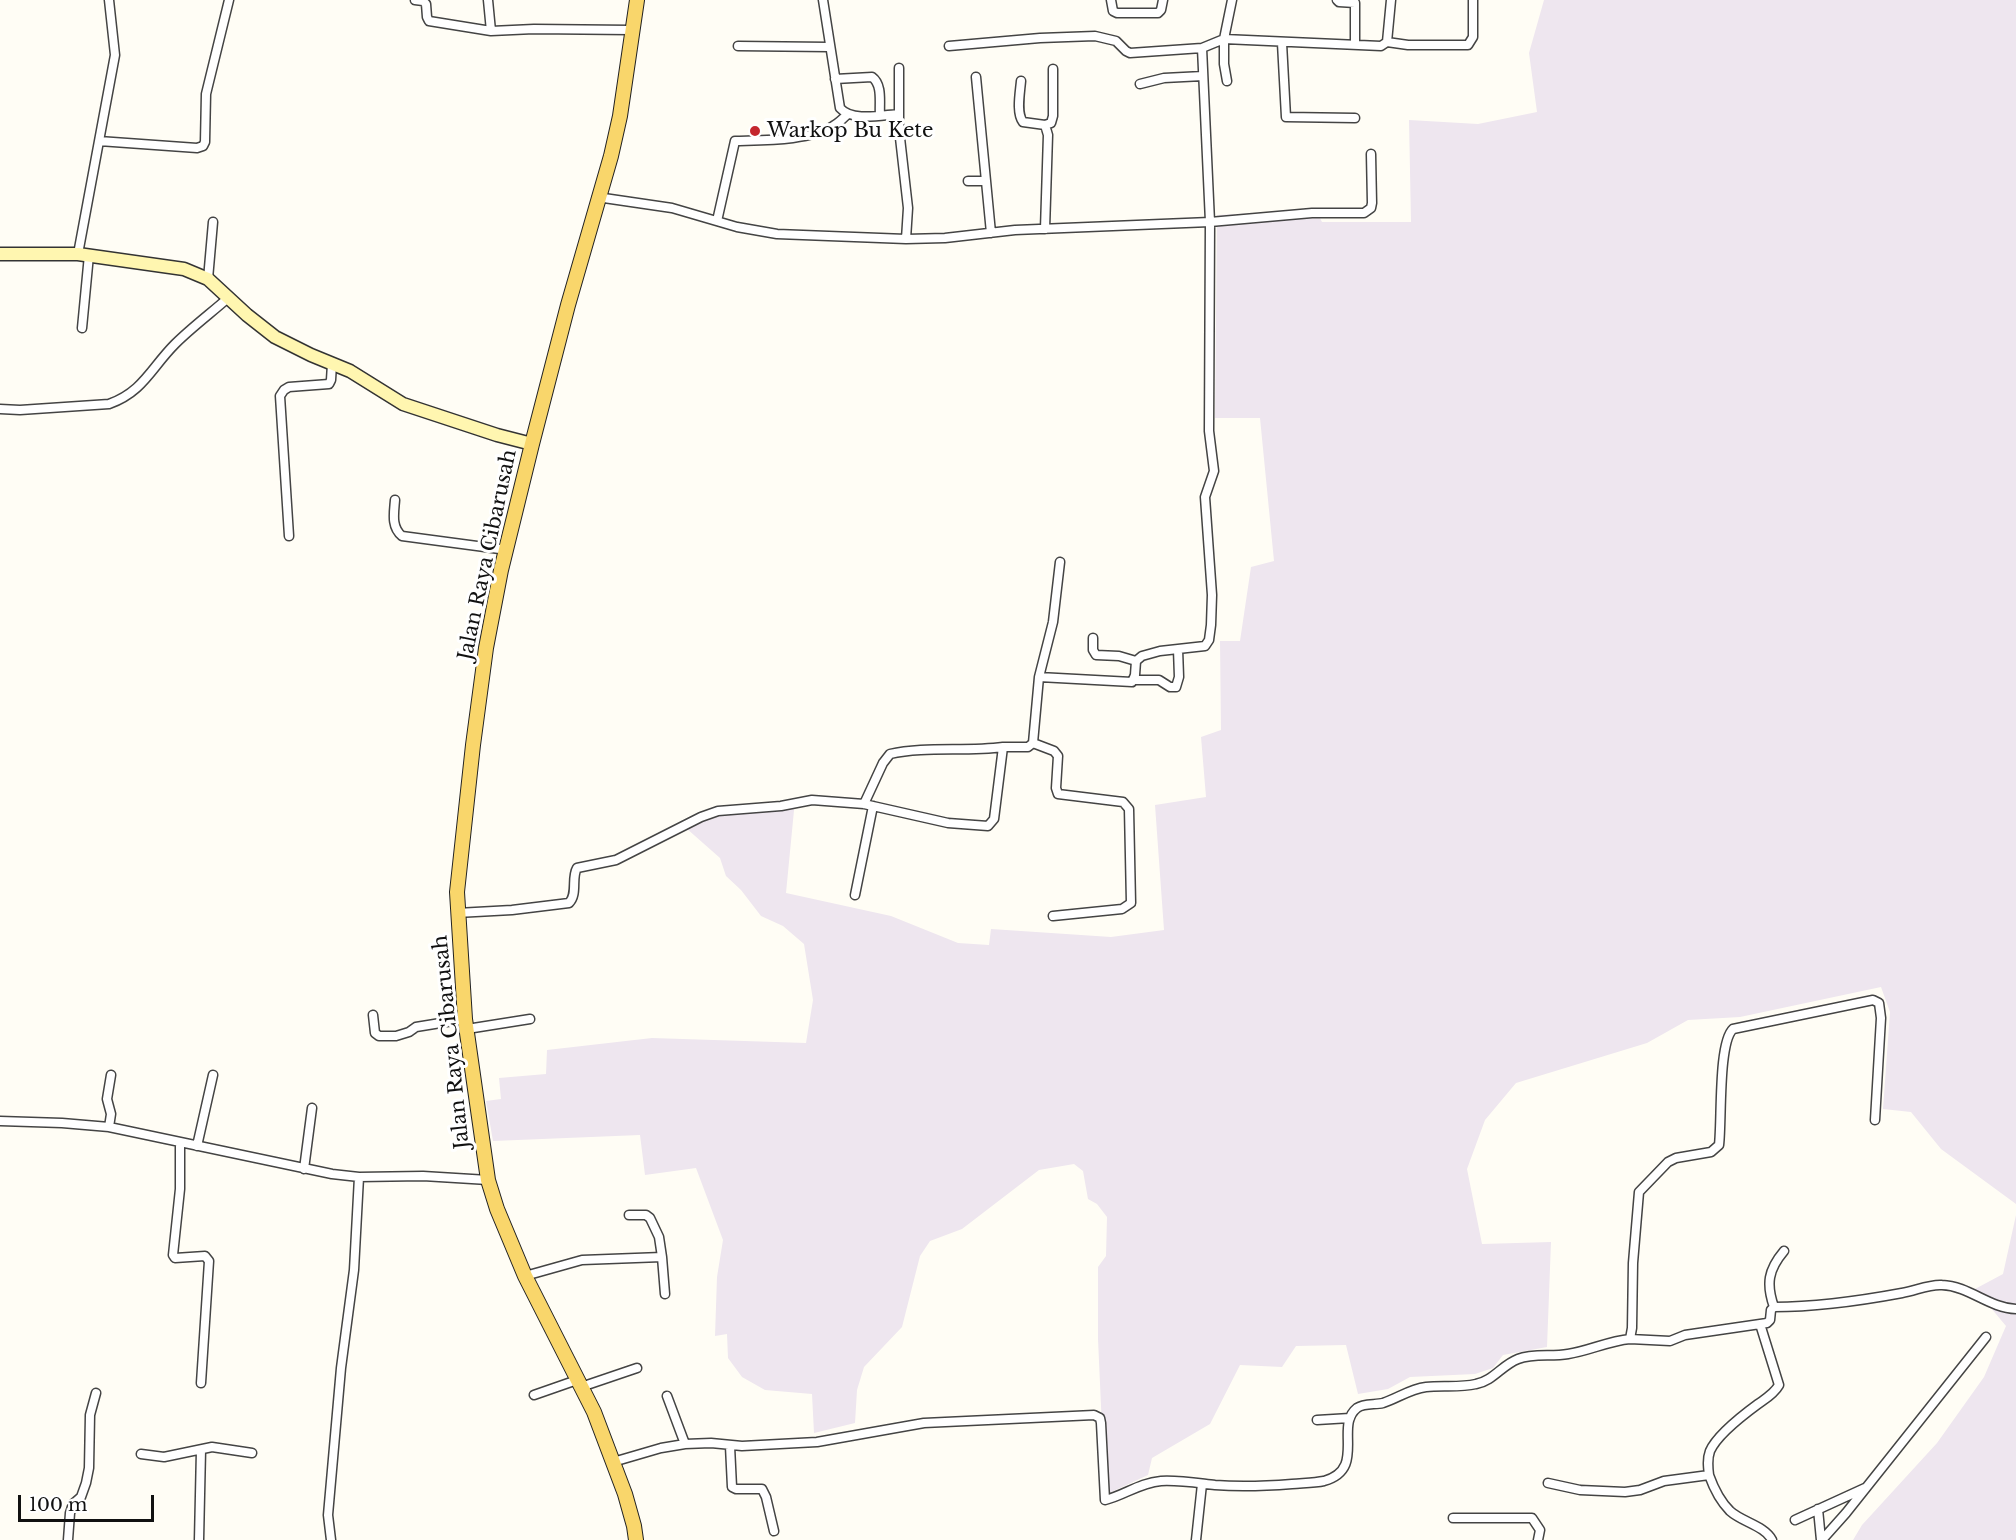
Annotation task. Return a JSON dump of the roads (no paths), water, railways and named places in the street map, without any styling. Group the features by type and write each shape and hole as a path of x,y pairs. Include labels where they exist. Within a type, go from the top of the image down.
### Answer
{"main road":[{"name":"Jalan Raya Cibarusah","path":"598,197 617,116 635,0"},
{"name":"Jalan Raya Cibarusah","path":"635,0 620,116 531,444 486,648 457,879 466,1024 488,1180 497,1209 525,1276 594,1412 630,1511 636,1540"}],"street":[{"path":"82,328 84,255 99,141 115,55 109,0"},
{"path":"99,141 203,146 206,93 230,0"},
{"path":"415,0 426,4 429,21 491,31 631,30"},
{"path":"488,0 491,31"},
{"path":"823,0 840,108 848,114 899,114"},
{"path":"1112,0 1113,11 1118,13 1158,13 1161,10 1162,0"},
{"path":"1227,81 1224,39 1232,0"},
{"path":"1337,0 1356,4 1355,45"},
{"path":"1387,42 1391,0"},
{"path":"949,46 1095,36 1116,41 1130,53 1202,48 1224,39 1381,46 1387,42 1408,45 1468,45 1473,37 1473,0"},
{"path":"1282,43 1286,117 1355,118"},
{"path":"738,46 830,47"},
{"path":"1134,680 1136,661 1142,656 1204,646 1209,640 1211,625 1212,595 1205,497 1214,471 1209,431 1210,222 1202,48"},
{"path":"899,68 899,114 908,208 906,238"},
{"path":"1021,81 1019,114 1023,123 1045,125 1051,123 1053,69"},
{"path":"1140,84 1164,78 1203,76"},
{"path":"835,79 872,77 876,80 879,85 880,115"},
{"path":"976,77 992,233"},
{"path":"717,221 735,141 778,140 809,135 832,128 848,114"},
{"path":"1045,125 1048,135 1045,229"},
{"path":"598,197 672,208 736,227 777,234 945,238 1045,229 1210,222 1312,213 1366,213 1372,203 1371,154"},
{"path":"968,182 986,181"},
{"path":"208,279 213,222"},
{"path":"0,254 84,255 176,267 208,279 275,337 358,375 385,395 403,404 531,444"},
{"path":"0,409 53,408 110,404 119,401 136,390 174,345 228,298"},
{"path":"289,536 280,396 289,387 329,384 332,364"},
{"path":"395,500 394,524 402,536 507,550"},
{"path":"855,895 869,805 883,763 890,754 916,750 1030,747 1033,743 1039,677 1053,622 1060,562"},
{"path":"1093,638 1096,655 1119,656 1136,661"},
{"path":"1039,677 1127,682 1159,680 1171,688 1176,687 1179,677 1178,650"},
{"path":"1033,743 1054,751 1058,756 1056,788 1059,795 1123,802 1129,809 1131,903 1122,909 1053,915"},
{"path":"458,913 512,910 569,903 573,899 574,872 577,868 616,860 701,817 718,811 781,806 820,799 869,805 948,823 988,826 994,819 1003,747"},
{"path":"1630,1340 1638,1192 1668,1162 1676,1158 1711,1152 1719,1145 1724,1058 1731,1031 1740,1027 1873,1000 1879,1003 1881,1018 1875,1120"},
{"path":"373,1015 375,1033 379,1036 396,1036 416,1027 530,1019"},
{"path":"110,1127 111,1114 107,1099 111,1075"},
{"path":"197,1146 213,1075"},
{"path":"304,1169 312,1108"},
{"path":"0,1121 41,1121 110,1127 304,1169 359,1177 423,1176 488,1180"},
{"path":"180,1143 180,1189 173,1256 175,1258 205,1256 209,1261 201,1383"},
{"path":"331,1540 328,1515 341,1368 354,1270 359,1177"},
{"path":"629,1215 646,1215 650,1218 659,1237 665,1294"},
{"path":"613,1462 661,1448 685,1444 760,1446 824,1441 924,1423 1094,1415 1100,1418 1101,1423 1106,1500 1145,1483 1189,1481 1251,1487 1323,1481 1332,1478 1346,1464 1349,1452 1350,1418 1359,1407 1384,1402 1414,1390 1470,1385 1485,1381 1521,1357 1568,1354 1618,1341 1670,1341 1685,1335 1768,1322 1773,1307 1768,1283 1774,1266 1784,1251"},
{"path":"525,1276 582,1260 662,1257"},
{"path":"1773,1307 1815,1307 1941,1285 1964,1290 2001,1307 2016,1309"},
{"path":"1760,1324 1779,1382 1778,1388 1716,1441 1707,1461 1715,1493 1731,1512 1768,1533 1772,1540"},
{"path":"1821,1540 1868,1487 1986,1337"},
{"path":"534,1395 637,1368"},
{"path":"68,1540 70,1513 73,1504 81,1497 88,1476 90,1415 96,1393"},
{"path":"667,1396 685,1444"},
{"path":"1317,1420 1350,1418"},
{"path":"730,1446 732,1487 742,1489 757,1487 763,1490 774,1531"},
{"path":"141,1455 164,1457 212,1447 252,1453"},
{"path":"200,1540 201,1449"},
{"path":"1548,1483 1580,1490 1625,1492 1640,1490 1664,1481 1709,1475"},
{"path":"1196,1540 1202,1484"},
{"path":"1795,1520 1868,1487"},
{"path":"1818,1509 1821,1540"},
{"path":"1453,1518 1532,1518 1539,1527 1538,1540"}],"place":[{"name":"Warkop Bu Kete","path":"755,131"}]}
